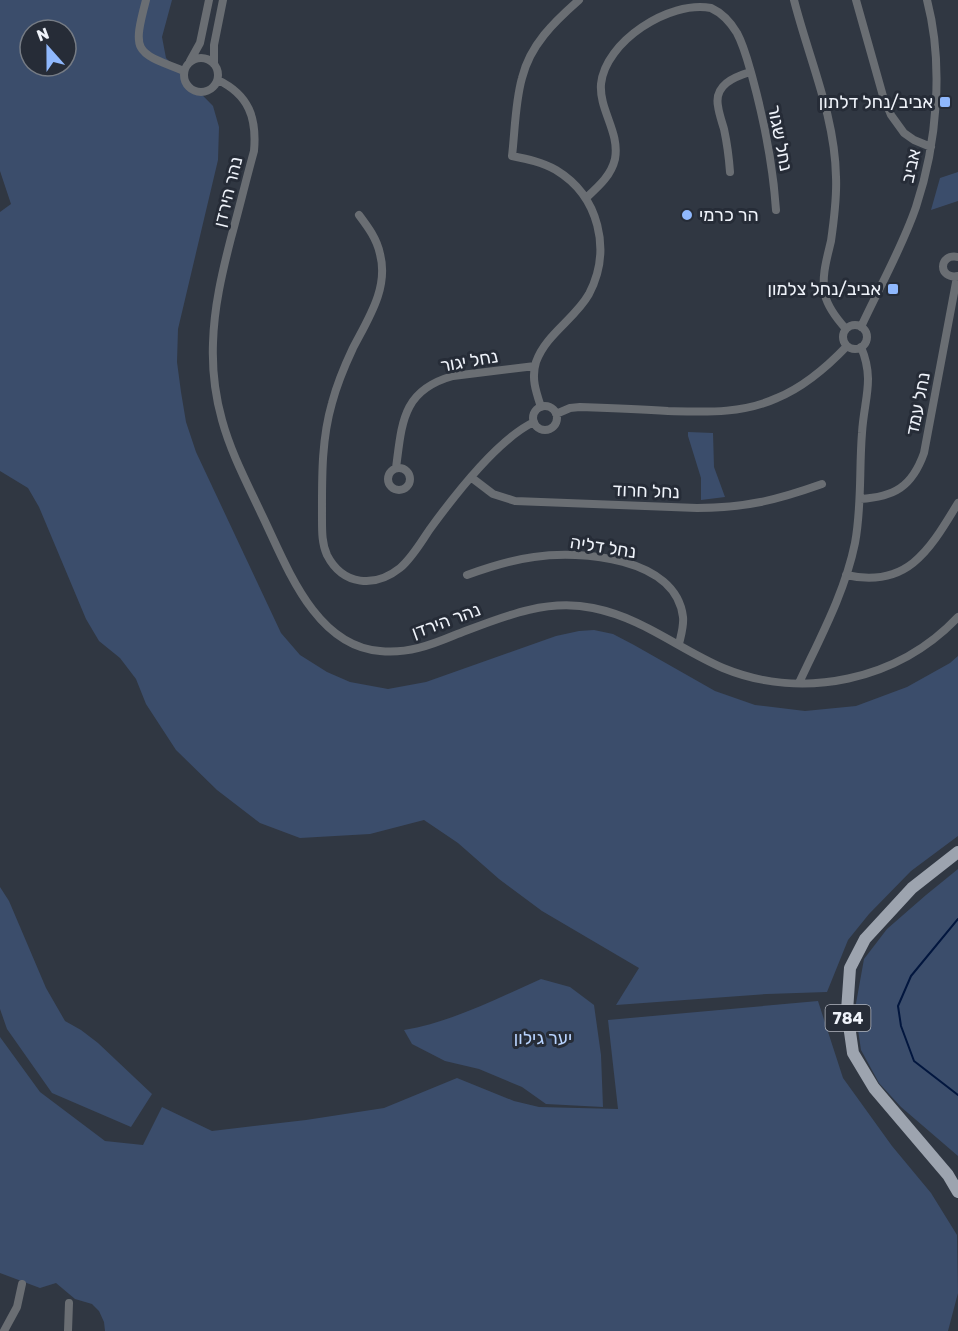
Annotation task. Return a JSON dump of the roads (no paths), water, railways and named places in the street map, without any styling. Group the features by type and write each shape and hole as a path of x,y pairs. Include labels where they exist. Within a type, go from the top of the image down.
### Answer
{"main road":[{"name":"784","path":"958,852 912,888 865,939 850,968 848,1011 853,1053 869,1079 902,1123 948,1175 958,1192"}],"street":[{"path":"146,0 138,34 139,44 151,58 184,71"},
{"path":"209,0 200,43 184,71 186,84 196,92 210,90 218,80 218,72 214,64 214,45 223,0"},
{"path":"541,407 535,386 535,366 546,344 588,296 597,276 601,256 600,236 595,216 586,198 572,183 556,170 536,161 512,156 520,85 525,66 544,34 579,0"},
{"path":"794,0 833,138 836,194 824,274 824,290 831,311 846,329"},
{"path":"856,0 891,115 904,133 931,147"},
{"name":"אביב","path":"861,327 915,208 931,147 936,80 933,29 927,0"},
{"name":"נחל שגור","path":"586,198 606,177 615,156 614,138 602,99 601,83 605,67 617,47 651,16 680,4 701,4 721,14 730,22 744,48 768,145 776,210"},
{"path":"190,62 203,58 214,64"},
{"path":"730,172 718,96 726,83 750,72"},
{"name":"נהר הירדן","path":"218,80 231,86 245,102 252,118 255,137 254,151 216,304 213,359 217,399 228,441 237,463 292,578 318,616 332,630 360,647 376,651 408,651 521,610 564,604 584,606 603,610 641,624 705,659 753,678 785,683 818,684 851,679 884,668 916,652 947,629 958,616"},
{"path":"359,215 376,242 382,261 382,279 377,301 344,368 328,416 322,482 322,532 327,556 334,566 343,574 365,582 377,581 390,576 403,566 439,517 507,440 523,427 534,422"},
{"path":"958,257 948,257 943,265 946,275 958,276"},
{"name":"נחל עמד","path":"860,499 879,498 900,489 911,479 920,463 924,453 958,276"},
{"path":"852,326 861,327 866,333 864,344 853,349 847,346 843,338 846,329 852,326"},
{"path":"556,414 570,408 580,407 712,412 735,411 757,406 797,388 847,346"},
{"path":"799,683 836,604 855,542 860,499 862,437 869,378 861,347"},
{"name":"נחל יגור","path":"396,468 405,417 412,402 425,389 442,379 453,376 535,366"},
{"path":"541,407 550,407 556,414 556,423 549,429 540,429 534,422 534,413 541,407"},
{"name":"נחל חרוד","path":"472,478 493,494 520,501 688,508 754,504 822,484"},
{"path":"846,575 862,579 881,578 907,568 926,551 958,503"},
{"name":"נחל דליה","path":"467,575 518,559 553,555 606,559 644,569 664,582 677,598 683,619 679,644"},
{"path":"4,1331 14,1314 22,1284"},
{"path":"68,1331 69,1303"}],"waterway":[{"path":"958,919 911,976 898,1006 901,1026 914,1061 958,1095"}],"place":[{"name":"אביב/נחל דלתון","path":"945,102"},
{"name":"הר כרמי","path":"687,215"},
{"name":"אביב/נחל צלמון","path":"893,289"}],"park label":[{"name":"יער גילון","path":"543,1038"}]}
